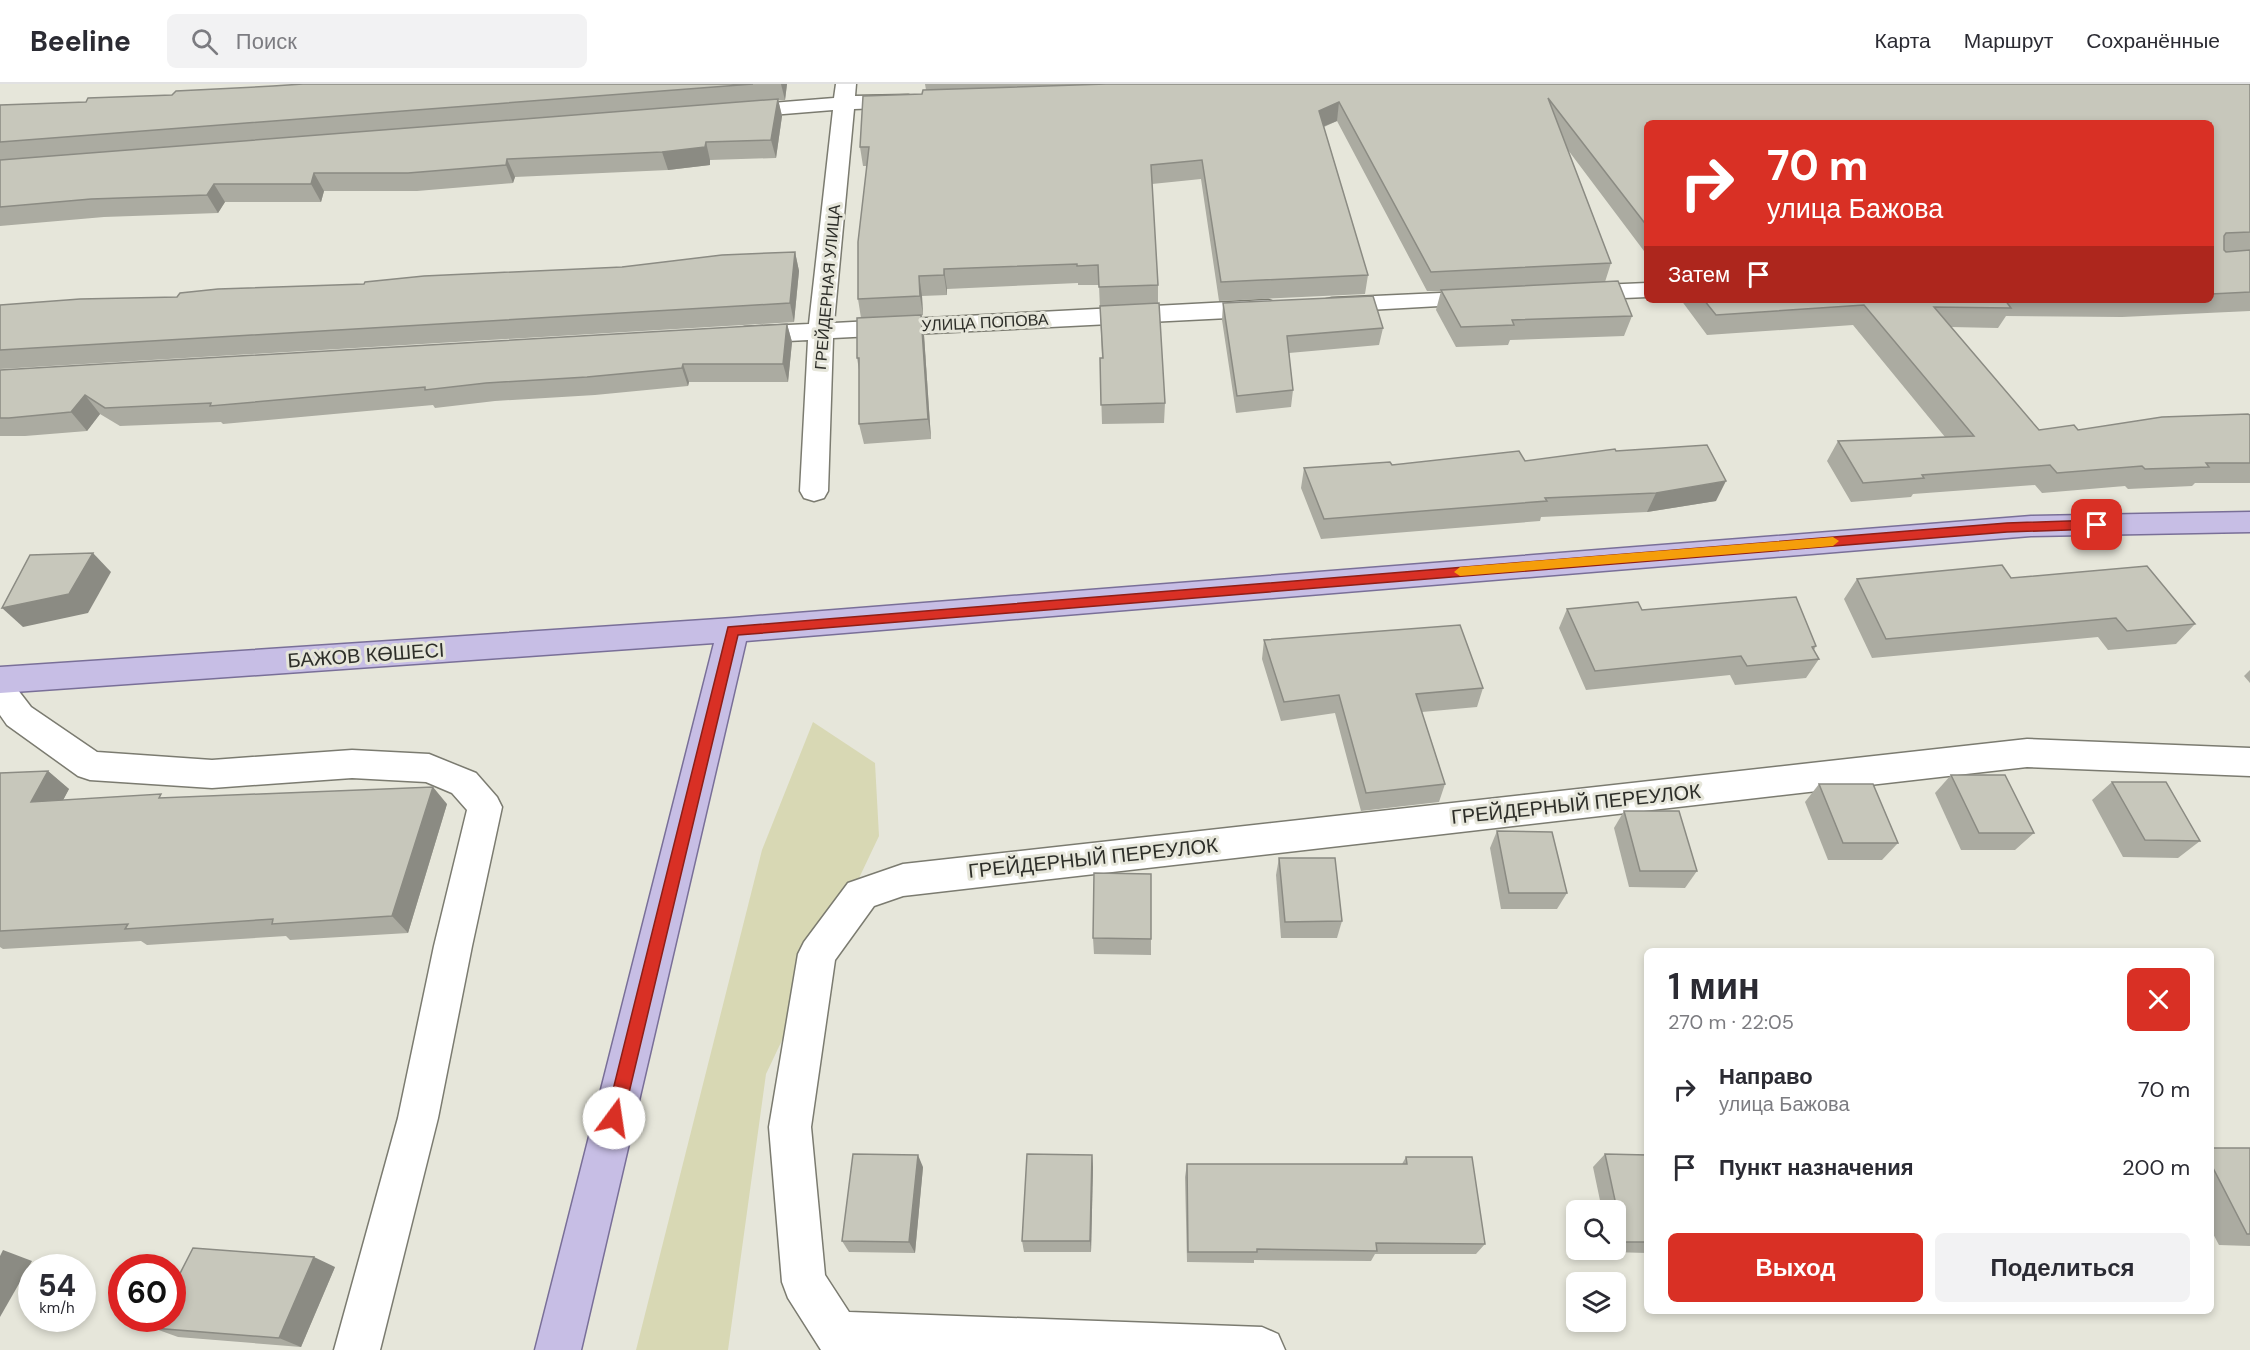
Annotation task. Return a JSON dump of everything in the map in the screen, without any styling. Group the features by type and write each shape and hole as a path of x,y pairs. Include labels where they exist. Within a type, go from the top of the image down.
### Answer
{"main road":[{"name":"БАЖОВ КӨШЕСІ","path":"0,680 733,630 2031,526 2250,522"},
{"path":"558,1350 733,630"}],"street":[{"path":"713,114 845,94 926,101"},
{"name":"ГРЕЙДЕРНАЯ УЛИЦА","path":"814,491 821,330 845,94"},
{"path":"1551,294 1644,290"},
{"name":"УЛИЦА ПОПОВА","path":"726,336 1503,297"},
{"path":"0,690 19,716 90,766 212,774 352,764 429,768 464,783 485,807 453,945 418,1118 357,1350"},
{"name":"ГРЕЙДЕРНЫЙ ПЕРЕУЛОК","path":"832,1342 804,1282 790,1127 817,954 861,894 903,880 2027,753 2250,762"},
{"path":"832,1342 1262,1350"}],"green space":[{"path":"813,722 875,763 879,836 766,1074 728,1350 636,1350 762,850"}],"building":[{"path":"303,84 753,84 0,142 0,105 86,102 88,98 172,95 176,91"},
{"path":"1106,84 2250,84 2250,232 2226,233 2224,250 2226,252 2250,250 2250,292 2214,294 2214,120 1644,120 1644,222 1548,98 1611,263 1431,272 1339,102 1319,111 1368,275 1221,282 1202,160 1151,165 1158,285 1099,287 1098,265 944,269 944,275 919,276 920,296 858,299 858,242 869,147 860,147 863,96 922,94 923,90"},
{"path":"778,99 771,140 706,142 705,147 662,152 507,159 506,165 408,173 314,173 311,184 214,184 207,195 91,199 0,207 0,160"},
{"path":"795,252 790,303 0,350 0,305 80,299 177,297 180,293 218,289 364,284 365,282 424,276 622,267 722,255"},
{"path":"1618,281 1632,316 1512,320 1514,325 1461,327 1441,290"},
{"path":"1373,296 1383,328 1287,336 1293,390 1237,396 1223,303"},
{"path":"1159,303 1165,403 1101,405 1100,358 1103,358 1100,306"},
{"path":"1706,303 2007,303 2011,308 1934,307 2039,430 2074,425 2078,430 2162,417 2248,414 2250,415 2250,463 2206,463 2209,467 2145,469 2142,466 2057,473 2050,465 1922,475 1924,478 1863,483 1838,441 1974,436 1864,305 1716,315"},
{"path":"921,315 928,419 859,424 857,318"},
{"path":"787,324 783,364 683,364 682,368 587,377 486,383 425,390 425,387 210,406 211,403 105,408 85,395 71,412 0,418 0,370"},
{"path":"1707,445 1726,481 1656,493 1545,498 1547,501 1324,519 1304,468 1390,462 1392,465 1519,451 1525,461 1615,449 1616,451"},
{"path":"93,553 69,594 2,608 30,555"},
{"path":"2002,565 2011,578 2147,566 2195,624 2127,631 2116,618 1886,639 1857,579"},
{"path":"1796,597 1816,646 1812,647 1819,659 1747,666 1741,656 1595,671 1567,609 1638,602 1642,610"},
{"path":"1460,625 1483,688 1416,694 1445,784 1366,793 1339,695 1284,702 1264,640"},
{"path":"48,771 31,802 161,794 159,798 433,787 392,916 272,924 273,919 125,929 128,924 0,931 0,773"},
{"path":"1951,775 2005,775 2034,833 1979,833"},
{"path":"2112,782 2166,782 2200,841 2145,840"},
{"path":"1819,784 1873,784 1898,843 1843,843"},
{"path":"1624,811 1679,811 1697,871 1640,871"},
{"path":"1497,831 1552,832 1567,893 1509,893"},
{"path":"1279,858 1335,858 1342,921 1285,922"},
{"path":"1094,873 1151,874 1151,939 1093,938"},
{"path":"2214,1148 2250,1148 2250,1234 2247,1234 2214,1170"},
{"path":"853,1154 918,1155 909,1242 842,1241"},
{"path":"1027,1154 1092,1155 1090,1241 1022,1241"},
{"path":"1605,1154 1644,1155 1644,1242 1626,1242 1626,1200 1615,1200"},
{"path":"1406,1157 1472,1157 1485,1244 1376,1243 1377,1251 1257,1249 1257,1252 1188,1252 1187,1164 1407,1164"},
{"path":"193,1248 314,1257 279,1338 186,1331 186,1262"}],"slow traffic":[{"path":"1460,572 1833,541"}],"route":[{"path":"614,1118 733,630 2007,527 2097,525"}]}
